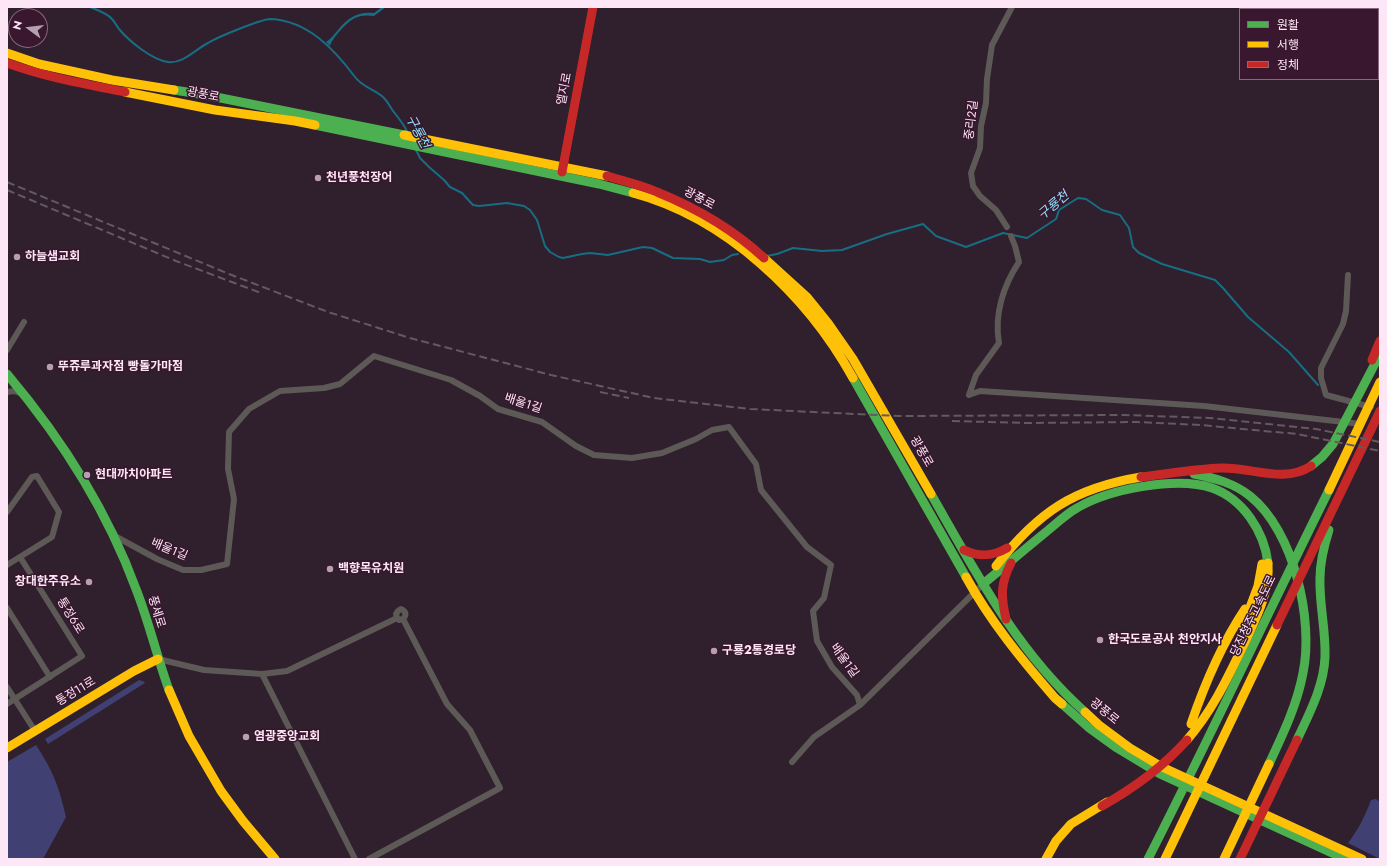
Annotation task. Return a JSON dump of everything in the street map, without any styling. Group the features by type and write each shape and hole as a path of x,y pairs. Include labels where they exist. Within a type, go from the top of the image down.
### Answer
{"main road":[{"name":"엘지로","path":"562,170 593,7"},
{"name":"광풍로","path":"7,54 39,64 112,80 206,95 392,132 417,141 562,170 603,175 656,191 690,206 726,227 748,243 788,278 820,312 853,359 983,584 1042,669 1071,700 1099,725 1130,748 1162,766 1362,859"},
{"name":"광풍로","path":"7,63 29,71 215,110 295,121 396,142 417,141"},
{"path":"7,67 29,71"},
{"name":"광풍로","path":"562,170 599,184 651,198 685,212 726,236 763,266 800,302 842,359 974,592 1015,652 1055,698 1088,727 1117,748 1160,774 1344,859"},
{"path":"983,584 1019,539 1045,514 1062,503 1086,491 1124,481 1160,474 1213,468 1228,468 1274,474 1291,474 1300,472 1312,465 1322,457 1333,444 1376,358 1380,341"},
{"name":"풍세로","path":"7,374 26,395 47,423 89,490 114,535 136,589 158,659 176,709 185,728 215,781 232,807 276,859"},
{"name":"당진청주고속도로","path":"1148,859 1202,753 1380,382"},
{"path":"1240,859 1311,710 1322,679 1325,648 1320,572 1326,538 1338,502 1377,425 1380,410"},
{"path":"1177,473 1221,480 1251,495 1260,503 1270,516 1280,534 1297,574 1305,607 1307,628 1306,660 1300,689 1229,859"},
{"path":"983,584 1076,508 1105,495 1121,490 1145,486 1186,483 1200,485 1213,489 1237,502 1256,527 1268,558 1268,580 1264,595 1247,637 1219,695 1206,716 1178,745 1135,784 1076,821 1066,829 1056,841 1046,859"},
{"name":"당진청주고속도로","path":"1165,859 1305,566 1338,502"},
{"path":"1178,745 1217,683 1238,639 1258,586 1262,564 1260,544 1256,527"},
{"path":"964,550 975,555 990,556 1005,550 1019,539"},
{"path":"1006,619 1002,602 1001,587 1014,558"},
{"name":"통정11로","path":"7,748 134,671 158,659"},
{"path":"1224,859 1239,834"}],"street":[{"name":"중리2길","path":"1007,227 996,210 980,196 973,186 971,173 980,148 981,126 986,103 987,79 992,46 1012,7"},
{"path":"1011,236 1019,262 1010,276 1004,291 998,315 997,332 999,343 976,375 969,395 980,391 1204,406 1377,425"},
{"path":"1348,274 1346,310 1343,324 1321,368 1321,378 1326,395 1380,410"},
{"path":"7,350 24,322"},
{"name":"배울1길","path":"114,535 158,559 183,570 201,570 227,564 234,499 228,469 229,432 249,409 280,391 324,388 340,384 374,356 451,380 480,396 498,409 542,422 576,446 594,455 632,458 662,453 696,439 712,430 729,427 756,464 761,490 807,547 831,565 824,598 813,611 817,641 832,667 857,695 860,705"},
{"path":"7,392 14,391 26,395"},
{"path":"7,512 32,477 37,476 59,512 52,536 7,565"},
{"name":"통정6로","path":"7,704 82,656 20,557"},
{"path":"792,762 814,737 860,705 983,584"},
{"path":"7,608 50,677"},
{"path":"158,659 204,670 262,674 287,671 400,619 447,704 470,730 500,788 369,859"},
{"path":"262,674 355,859"},
{"path":"7,687 35,731"}],"shaded area":[{"path":"139,680 145,683 48,744 45,739"},
{"path":"36,745 55,779 66,817 43,859 7,859 7,762"},
{"path":"1376,799 1380,802 1380,859 1348,843 1361,823 1371,800"}],"water":[{"path":"382,7 386,7 374,16 366,15 352,20 337,34 330,46 326,42 353,16 363,13 374,13"}],"waterway":[{"name":"구룡천","path":"90,7 110,17 123,34 148,54 168,62 179,61 213,40 258,22 271,19 297,25 319,38 338,56 358,80 384,98 408,133"},
{"name":"구룡천","path":"416,150 420,158 429,167 450,187 462,193 473,205 479,206 507,203 524,206 530,210 537,220 545,246 550,252 559,257 563,258 590,253 608,255 643,247 652,248 673,258 700,259 710,262 724,260 732,255 738,254"},
{"name":"구룡천","path":"767,256 793,248 822,251 842,250 887,234 923,224 936,236 966,247 1003,233 1027,238 1056,219 1059,210 1078,198 1086,199 1102,210 1120,215 1129,228 1133,247 1139,253 1162,264 1215,280 1248,317 1289,352 1318,385"}],"railway":[{"path":"7,182 229,274 328,312 410,338 551,375 654,398 750,409 898,416 1124,415 1210,418 1316,429 1380,442"},
{"path":"7,190 176,261 261,293"},
{"path":"600,392 629,398"},
{"path":"952,421 1028,423 1137,422 1200,425 1297,434 1380,451"}],"traffic: fast":[{"path":"174,90 206,95 404,135"},
{"path":"315,125 599,184 633,193"},
{"path":"1311,466 1322,457 1333,444 1380,354"},
{"path":"7,374 46,423 64,449 97,503 111,531 141,601 169,690"},
{"path":"853,378 966,577"},
{"path":"1194,474 1231,484 1244,491 1265,511 1278,531 1289,553 1297,578 1303,603 1306,628 1306,652 1303,673 1293,708 1269,764"},
{"path":"983,584 1065,516 1077,508 1107,495 1143,486 1162,484 1181,483 1212,488 1233,500 1242,508 1257,528 1266,551 1268,563"},
{"path":"1148,859 1329,490"},
{"path":"931,494 981,581 1018,637 1061,689 1085,712"},
{"path":"1297,740 1315,700 1324,668 1325,647 1320,598 1320,572 1325,542 1329,530"},
{"path":"1062,704 1088,727 1117,748 1160,774 1345,859"}],"traffic: slow":[{"path":"7,53 39,64 112,80 174,90"},
{"path":"125,92 215,110 315,125"},
{"path":"404,135 607,176"},
{"path":"633,193 667,205 700,221 731,241 761,264 788,290 812,318 834,347 853,378"},
{"path":"764,258 807,297 828,323 853,359 931,494"},
{"path":"1329,490 1380,382"},
{"path":"996,566 1027,531 1059,505 1096,488 1141,477"},
{"path":"1187,740 1205,717 1219,693 1254,623 1265,594 1268,563"},
{"path":"1243,626 1258,586 1262,564"},
{"path":"966,577 985,609 1007,640 1055,698 1062,704"},
{"path":"1191,724 1214,665 1228,636 1245,609"},
{"path":"1165,859 1277,625"},
{"path":"7,748 134,671 158,659"},
{"path":"169,690 189,736 221,791 243,821 275,859"},
{"path":"1085,712 1099,725 1130,748 1162,767 1362,859"},
{"path":"1224,859 1269,764"},
{"path":"1046,859 1056,841 1071,824 1107,802"}],"traffic: jam":[{"path":"562,172 593,7"},
{"path":"7,63 50,76 125,92"},
{"path":"607,176 638,185 672,198 700,212 740,238 764,258"},
{"path":"1372,360 1380,341"},
{"path":"1277,625 1380,411"},
{"path":"1141,477 1191,470 1221,468 1290,474 1311,466"},
{"path":"964,550 975,554 986,555 996,553 1007,548"},
{"path":"1006,619 1002,591 1007,571 1011,563"},
{"path":"1102,806 1148,776 1178,750 1187,740"},
{"path":"1240,859 1297,740"}],"place":[{"name":"천년풍천장어","path":"318,178"},
{"name":"하늘샘교회","path":"17,257"},
{"name":"뚜쥬루과자점 빵돌가마점","path":"50,367"},
{"name":"현대까치아파트","path":"87,475"},
{"name":"백향목유치원","path":"330,569"},
{"name":"창대한주유소","path":"89,582"},
{"name":"한국도로공사 천안지사","path":"1100,640"},
{"name":"구룡2통경로당","path":"714,651"},
{"name":"염광중앙교회","path":"246,737"}]}
